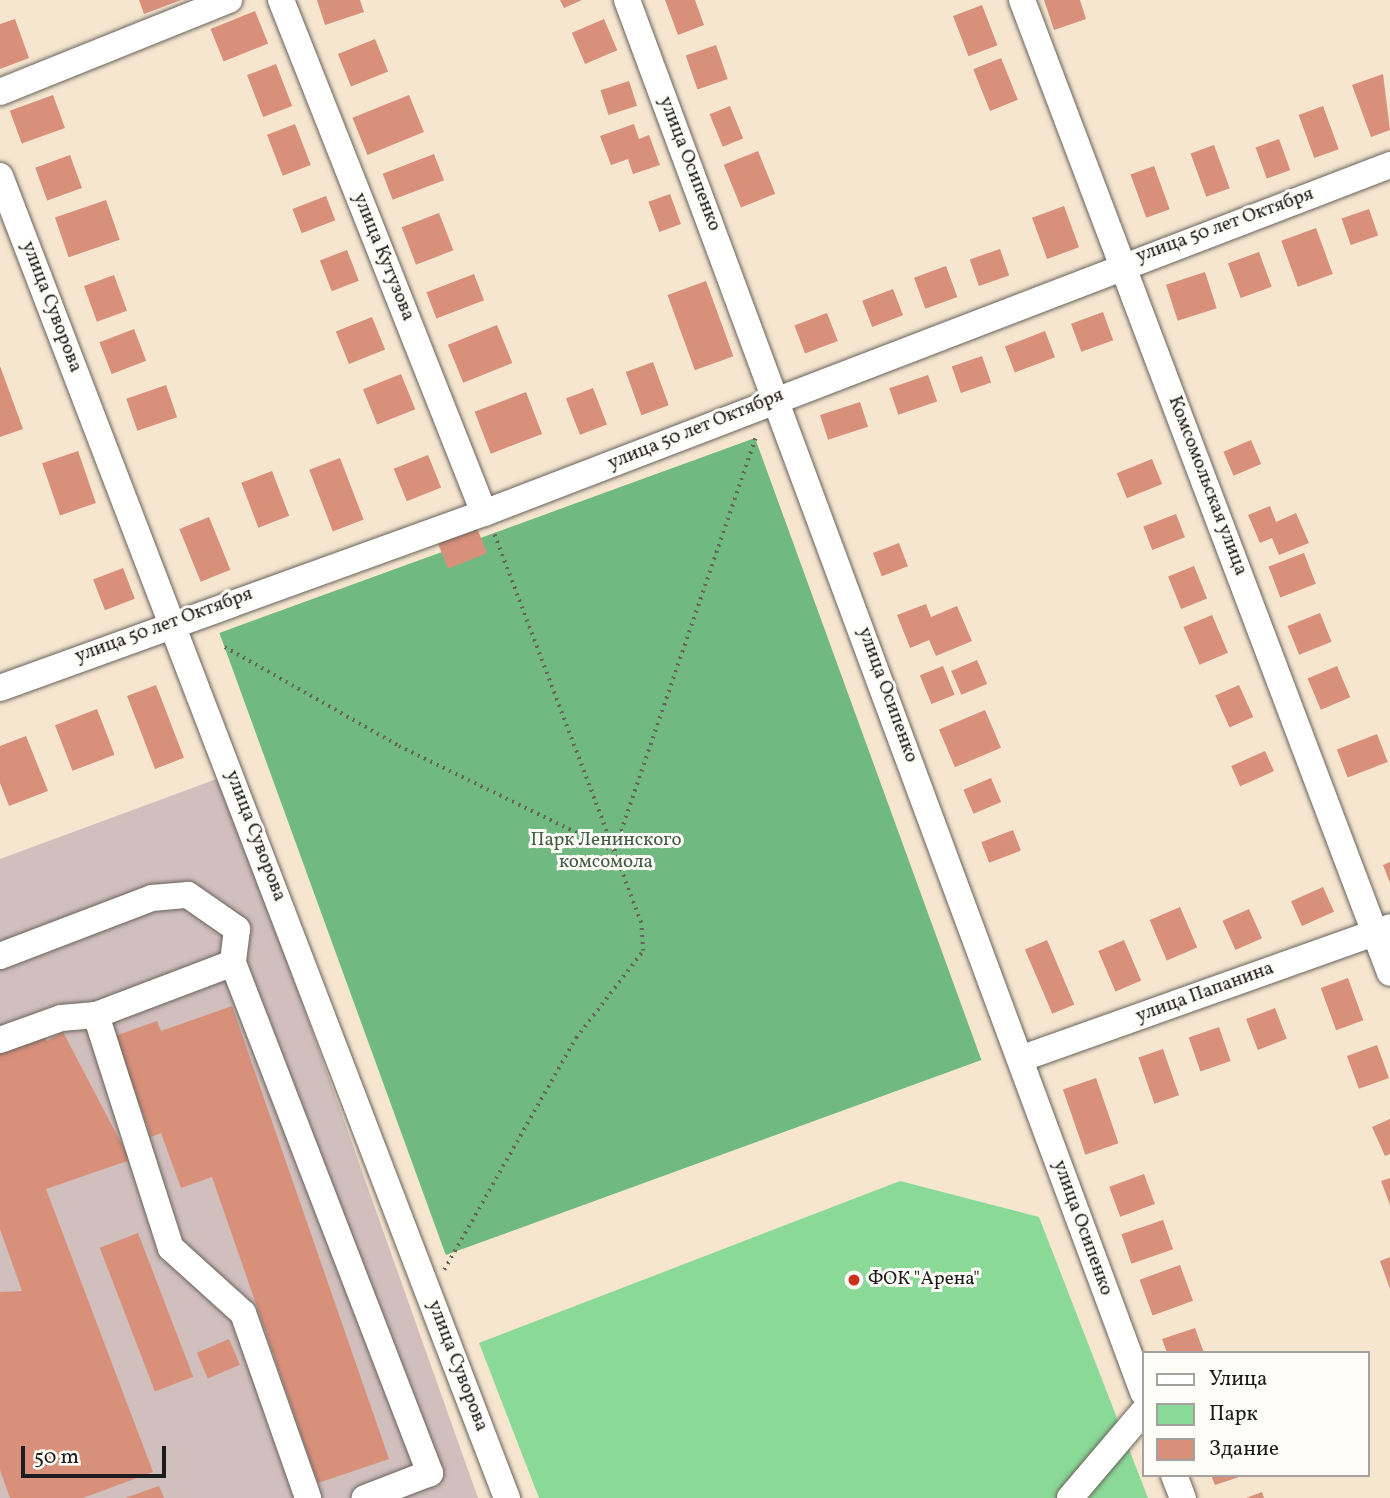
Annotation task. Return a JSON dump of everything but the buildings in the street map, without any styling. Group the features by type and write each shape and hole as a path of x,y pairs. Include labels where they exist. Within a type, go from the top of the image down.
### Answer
{"street":[{"path":"0,92 229,0"},
{"name":"улица Кутузова","path":"281,0 489,524"},
{"name":"улица Осипенко","path":"627,0 778,397 1142,1389"},
{"name":"Комсомольская улица","path":"1022,0 1382,930 1390,973"},
{"name":"улица 50 лет Октября","path":"0,688 173,621 489,524 778,397 1123,263 1390,165"},
{"name":"улица Суворова","path":"0,176 173,621 507,1498"},
{"path":"0,956 152,898 188,895 237,929 233,963 430,1473 377,1496"},
{"name":"улица Папанина","path":"1020,1059 1382,930"},
{"path":"0,1040 61,1018 96,1015 233,963"},
{"path":"96,1015 171,1248 243,1313 308,1498"},
{"path":"1070,1498 1142,1413"},
{"path":"1175,1477 1183,1498"}],"path":[{"path":"614,851 755,438"},
{"path":"429,1294 576,1038 643,951 641,923 489,524"},
{"path":"225,647 399,746 614,851"}],"shaded area":[{"path":"222,777 478,1498 0,1498 0,859"}],"green space":[{"name":"Парк Ленинского комсомола","path":"755,438 981,1060 446,1255 219,633"},
{"name":"ФОК \"Арена\"","path":"900,1181 1039,1217 1148,1498 539,1498 479,1343"}],"place":[{"name":"ФОК \"Арена\"","path":"854,1280"}]}
